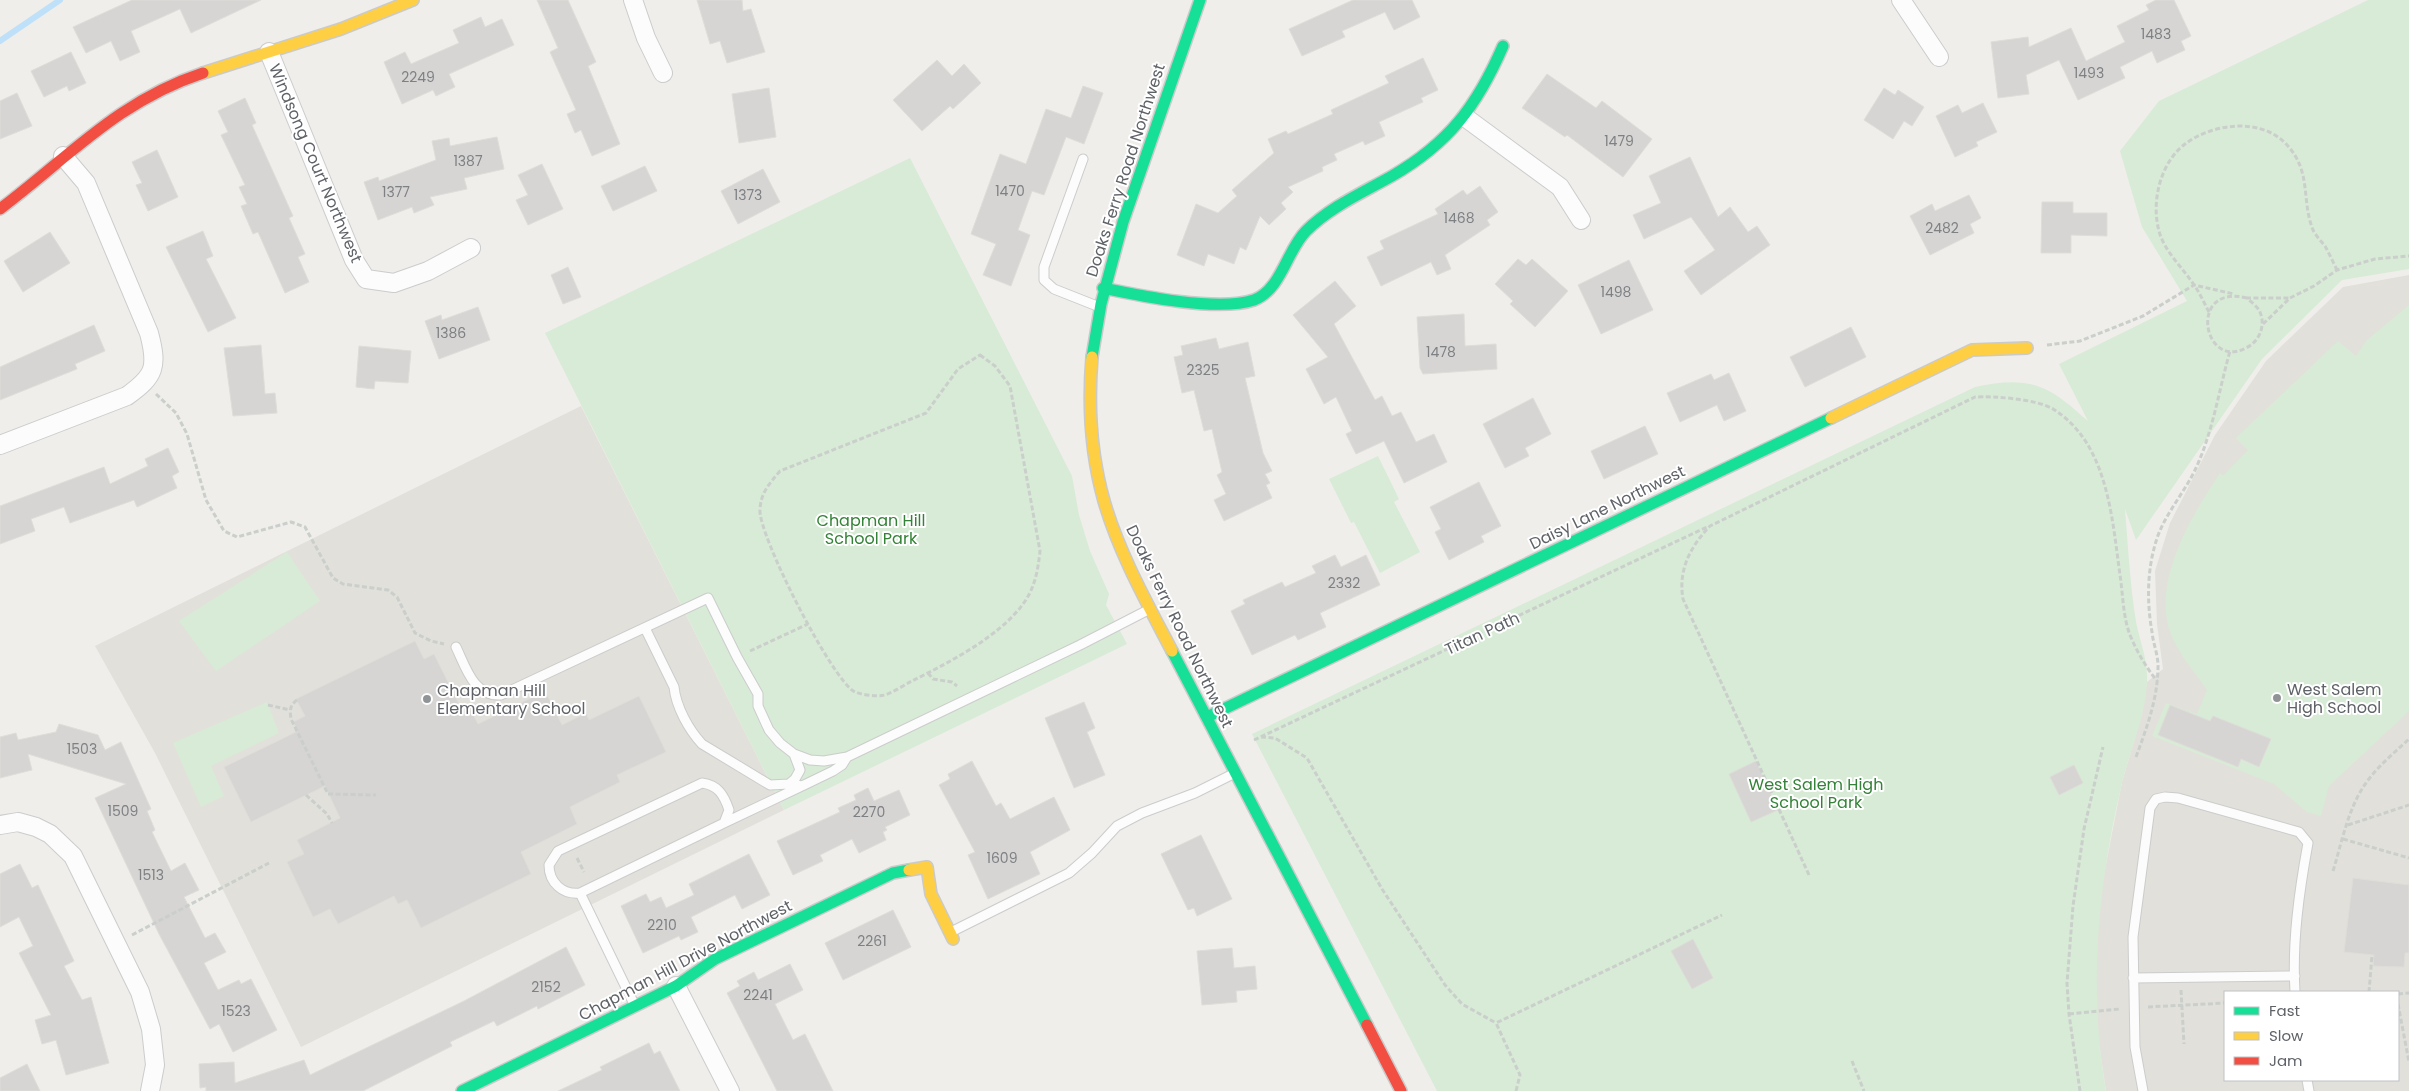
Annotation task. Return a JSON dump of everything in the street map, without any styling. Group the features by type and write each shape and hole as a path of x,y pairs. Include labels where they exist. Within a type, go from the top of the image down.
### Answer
{"street":[{"path":"0,209 95,129 127,107 157,91 194,75 333,32 413,0"},
{"path":"633,0 646,38 663,73"},
{"name":"Doaks Ferry Road Northwest","path":"1200,0 1137,178 1103,288 1092,354 1090,393 1094,448 1104,500 1117,539 1150,608 1401,1091"},
{"path":"1901,0 1939,58"},
{"path":"1103,288 1141,297 1236,303 1256,299 1270,288 1304,233 1364,190 1418,160 1443,141 1466,118 1487,83 1503,46"},
{"name":"Windsong Court Northwest","path":"270,52 354,260 366,279 394,283 428,270 472,248"},
{"path":"1466,118 1560,187 1581,220"},
{"path":"0,445 127,396 145,384 153,370 154,355 149,333 86,183 63,156"},
{"name":"Daisy Lane Northwest","path":"1207,717 1972,350 2027,348"},
{"path":"0,825 18,822 36,827 50,834 73,856 140,992 151,1029 154,1066 150,1091"},
{"name":"Chapman Hill Drive Northwest","path":"467,1090 676,986 715,959 892,873 927,867 931,894 951,936"},
{"path":"676,986 730,1091"}],"lane":[{"path":"1082,159 1044,267 1044,280 1054,289 1100,306"},
{"path":"456,647 474,684 492,696 501,695 708,598 737,657 758,694 758,706 769,730 780,743 794,754 810,760 824,761 847,757 1080,645 1150,608"},
{"path":"645,628 674,687 675,698 694,736 702,744 764,783 770,785 789,784 802,786"},
{"path":"789,784 795,779 800,770 800,763 794,754"},
{"path":"724,823 729,810 722,793 709,784 702,783 570,844 554,855 549,871 551,879 564,891 580,893 834,771 842,766 847,757"},
{"path":"951,936 1069,873 1092,853 1117,826 1142,813 1195,793 1236,772"},
{"path":"2143,1091 2135,1047 2133,937 2150,808 2156,799 2166,797 2299,832 2308,843 2299,896 2295,991"},
{"path":"580,893 635,1006"},
{"path":"2133,978 2295,976"}],"path":[{"path":"2208,312 2194,285 2175,259 2159,232 2156,195 2169,164 2184,144 2202,135 2226,127 2250,126 2264,130 2286,143 2300,163 2314,232 2326,247 2336,270"},
{"path":"2262,325 2290,298 2314,286 2336,270 2375,259 2409,256"},
{"path":"2027,348 2080,341 2143,316 2194,285 2247,298 2290,298"},
{"path":"2234,294 2222,298 2208,312 2206,322 2209,337 2220,348 2230,351 2242,350 2252,345 2259,336 2262,325 2260,311 2247,298"},
{"path":"2136,757 2150,720 2157,681 2158,664 2149,606 2150,572 2155,544 2168,516 2195,469 2205,446 2230,351"},
{"path":"980,355 995,366 1010,386 1040,551 1037,578 1023,604 989,637 928,673 885,695 871,696 854,691 837,673 808,624 764,533 759,511 764,489 780,470 926,413 958,369 980,355"},
{"path":"145,384 176,414 187,434 206,500 224,531 237,537 291,522 305,528 333,578 343,584 388,590 397,598 415,633 431,641 456,647"},
{"name":"Titan Path","path":"1226,753 1710,526 1975,397 2002,398 2052,408 2076,428 2093,453 2099,469 2115,537 2130,634 2143,663 2157,681"},
{"path":"1710,526 1697,540 1686,560 1681,586 1683,599 1809,875"},
{"path":"737,657 808,624"},
{"path":"928,673 933,679 952,682 957,686"},
{"path":"297,700 292,704 290,710 291,719 328,794 376,795"},
{"path":"268,705 290,710"},
{"path":"1254,740 1260,737 1275,738 1307,758 1382,889 1445,985 1462,1004 1496,1023 1520,1074 1516,1091"},
{"path":"2333,871 2352,808 2364,785 2378,767 2409,738"},
{"path":"2080,1091 2069,1014 2067,983 2073,906 2084,829 2103,747"},
{"path":"306,794 327,814 332,822"},
{"path":"2348,825 2409,805"},
{"path":"2343,839 2409,858"},
{"path":"577,858 584,872"},
{"path":"116,943 269,864"},
{"path":"1496,1023 1722,915"},
{"path":"2369,991 2372,955"},
{"path":"2180,977 2184,1044"},
{"path":"2142,1008 2224,1003"},
{"path":"2069,1014 2121,1009"},
{"path":"2399,1009 2409,1062"},
{"path":"1852,1061 1864,1091"}],"shaded area":[{"name":"West Salem High School","path":"2409,275 2409,1091 2106,1091 2096,1024 2096,956 2101,890 2122,782 2142,714 2147,682 2163,669 2157,624 2155,571 2170,523 2215,435 2266,361 2343,287"},
{"name":"Chapman Hill Elementary School","path":"581,406 784,810 301,1047 155,753 95,646"}],"green space":[{"name":"West Salem High School Park","path":"2368,0 2409,0 2409,269 2342,280 2262,359 2136,540 2125,509 2134,608 2145,658 2147,681 2141,720 2122,783 2114,821 2107,860 2098,936 2098,1013 2106,1091 1437,1091 1252,734 1975,387 2011,382 2043,388 2088,421 2059,364 2187,301 2142,227 2120,151 2159,101"},
{"name":"Chapman Hill School Park","path":"910,158 1072,476 1079,515 1090,551 1109,594 1106,605 1127,644 784,810 545,333"},
{"path":"2409,305 2409,711 2329,786 2321,816 2307,812 2274,784 2152,736 2166,703 2197,714 2207,690 2178,649 2167,622 2166,600 2169,577 2185,532 2220,473 2223,476 2248,450 2236,438 2338,341 2356,356 2367,340"},
{"path":"1378,456 1399,499 1394,502 1420,552 1380,573 1354,522 1351,523 1329,479"},
{"path":"287,552 320,601 216,671 179,621"},
{"path":"267,702 279,733 211,766 224,796 201,807 173,743"}],"building":[{"path":"132,0 261,0 191,33 180,9 131,31 140,52 120,61 111,41 86,53 73,27"},
{"path":"537,0 568,0 596,62 588,66 620,144 592,156 581,130 575,133 567,114 576,110 550,52 558,48"},
{"path":"697,0 742,0 743,11 751,9 765,52 727,63 720,41 710,44"},
{"path":"1353,0 1412,0 1420,17 1394,30 1385,12 1342,31 1345,37 1302,56 1289,29"},
{"path":"2156,0 2174,0 2191,36 2181,41 2185,50 2157,63 2152,51 2120,67 2125,78 2078,100 2059,60 2026,75 2029,94 1998,98 1991,42 2028,37 2029,47 2071,28 2086,61 2125,42 2117,26 2149,10 2146,5"},
{"path":"481,17 485,27 502,19 514,45 449,74 455,87 436,96 433,90 402,104 384,62 405,52 411,64 459,43 453,30"},
{"path":"71,52 86,83 69,91 67,86 44,97 31,71"},
{"path":"1423,58 1438,90 1421,98 1423,102 1379,122 1385,136 1365,145 1363,141 1334,154 1337,160 1322,167 1323,171 1288,187 1293,192 1281,203 1286,209 1269,225 1260,216 1246,250 1240,247 1234,264 1208,254 1204,266 1177,255 1196,204 1218,213 1237,196 1232,190 1274,153 1268,139 1286,131 1288,134 1333,114 1331,110 1389,83 1385,76"},
{"path":"937,60 952,76 964,64 981,83 953,109 950,106 922,131 893,100"},
{"path":"1547,74 1596,108 1602,101 1652,139 1623,177 1567,135 1565,137 1522,108"},
{"path":"1083,86 1103,93 1084,144 1066,137 1044,195 1032,191 1018,230 1030,235 1011,286 983,275 996,244 971,234 1000,154 1026,164 1046,109 1071,118"},
{"path":"769,88 776,137 739,143 732,94"},
{"path":"1884,88 1895,95 1898,90 1924,107 1912,126 1904,121 1893,139 1864,120"},
{"path":"17,93 32,126 0,139 0,101"},
{"path":"245,98 256,123 252,125 293,216 289,218 305,254 298,257 309,282 285,293 258,232 253,234 241,206 247,204 239,187 245,185 221,135 228,132 218,111"},
{"path":"1983,103 1997,132 1976,142 1978,146 1955,157 1936,116 1958,105 1962,113"},
{"path":"497,137 504,169 464,178 467,189 430,197 434,205 414,213 412,207 378,220 364,182 378,177 379,181 436,160 432,141 449,138 450,146"},
{"path":"157,150 178,197 148,211 136,185 142,183 132,162"},
{"path":"1690,157 1718,217 1730,207 1748,232 1757,226 1770,245 1701,295 1684,271 1715,250 1691,217 1644,239 1633,215 1661,203 1649,176"},
{"path":"542,164 563,209 528,225 516,200 528,195 518,175"},
{"path":"645,166 657,191 613,211 601,186"},
{"path":"763,169 780,202 738,224 721,191"},
{"path":"1480,186 1498,212 1487,220 1490,225 1445,255 1451,269 1437,275 1431,262 1381,286 1367,257 1384,249 1380,241 1438,214 1435,209 1463,190 1467,195"},
{"path":"1969,195 1981,218 1970,224 1974,233 1930,255 1910,216 1932,204 1935,211"},
{"path":"2042,202 2073,202 2073,213 2107,213 2107,236 2071,235 2071,253 2041,253"},
{"path":"203,231 213,256 206,259 236,318 208,332 166,247"},
{"path":"50,232 70,263 23,292 4,261"},
{"path":"1518,259 1526,265 1532,259 1568,291 1535,327 1510,304 1513,301 1495,284"},
{"path":"1629,260 1653,310 1601,334 1578,285"},
{"path":"568,267 581,297 563,304 551,275"},
{"path":"1335,281 1356,306 1334,324 1375,400 1382,396 1392,416 1401,412 1416,442 1434,434 1447,462 1404,483 1384,441 1356,454 1346,434 1352,431 1336,397 1324,404 1306,369 1328,357 1293,315"},
{"path":"478,307 490,340 439,359 425,321 441,315 442,320"},
{"path":"1464,314 1465,346 1496,344 1497,369 1423,374 1420,368 1417,317"},
{"path":"94,325 105,351 75,364 77,369 0,400 0,367"},
{"path":"1851,327 1866,357 1805,387 1790,357"},
{"path":"1216,338 1219,349 1248,342 1255,376 1245,378 1263,453 1272,471 1265,474 1270,483 1266,485 1272,498 1224,521 1214,500 1226,494 1217,475 1222,472 1212,429 1204,431 1194,390 1182,393 1174,357 1183,355 1181,346"},
{"path":"261,345 265,394 275,393 277,413 233,416 224,348"},
{"path":"359,346 411,351 408,383 375,381 374,389 356,387"},
{"path":"1729,373 1746,411 1724,421 1717,405 1680,422 1667,393 1711,374 1714,380"},
{"path":"1533,398 1551,434 1525,448 1529,456 1505,468 1483,424"},
{"path":"1645,426 1658,454 1604,479 1591,451"},
{"path":"168,448 179,472 172,476 177,488 137,507 134,500 70,523 64,507 31,519 35,531 0,544 0,506 104,467 110,484 148,466 145,459"},
{"path":"1479,482 1501,526 1481,536 1484,542 1449,560 1435,532 1441,529 1430,507"},
{"path":"1335,555 1341,567 1366,555 1380,585 1320,613 1326,627 1298,640 1295,635 1252,655 1231,611 1245,604 1243,600 1282,582 1285,587 1316,573 1312,566"},
{"path":"415,641 424,659 434,654 462,710 469,707 478,724 545,691 562,725 586,713 589,720 639,696 666,752 617,775 620,782 570,807 577,824 521,852 531,874 421,928 407,900 398,904 394,896 338,924 330,909 313,917 287,862 304,854 297,840 340,818 325,786 251,822 224,767 298,731 293,722 305,716 296,699"},
{"path":"1084,702 1095,728 1087,732 1105,775 1074,788 1045,718"},
{"path":"2170,705 2210,721 2213,716 2271,739 2259,767 2241,759 2238,767 2158,735"},
{"path":"59,724 98,735 105,750 121,742 151,809 147,811 155,830 152,832 171,871 185,863 199,890 184,897 205,938 215,933 226,952 204,963 218,990 239,980 241,984 251,979 277,1030 233,1052 219,1024 210,1029 159,934 95,798 126,784 28,754 32,770 0,778 0,737 16,733 18,740 56,732"},
{"path":"972,761 996,806 1001,803 1010,819 1054,797 1070,830 1030,852 1040,874 988,899 968,855 975,852 939,785 950,779 948,774"},
{"path":"1756,761 1778,810 1751,822 1729,774"},
{"path":"2074,765 2083,783 2059,795 2050,777"},
{"path":"868,788 874,801 899,790 910,815 885,827 887,830 883,832 886,840 859,853 852,839 820,855 823,861 793,875 777,841 840,812 838,808 856,800 854,795"},
{"path":"1201,835 1232,899 1197,916 1194,908 1188,910 1161,854"},
{"path":"749,854 770,895 742,909 735,895 691,917 698,932 681,940 679,936 643,953 621,906 646,894 650,902 661,897 666,908 694,895 689,884"},
{"path":"20,864 32,888 38,885 74,961 64,966 82,1000 91,997 109,1063 66,1075 56,1040 42,1044 35,1020 51,1015 19,953 33,946 19,917 0,927 0,874"},
{"path":"2353,878 2409,885 2409,953 2405,953 2404,967 2373,966 2374,955 2344,952"},
{"path":"893,910 911,947 843,980 825,943"},
{"path":"1693,939 1713,978 1692,989 1671,951"},
{"path":"566,947 585,985 538,1009 537,1006 497,1026 494,1021 450,1042 452,1046 363,1091 206,1091 206,1087 200,1088 199,1064 234,1062 235,1083 304,1060 310,1075 464,1001"},
{"path":"1232,948 1234,968 1255,966 1257,989 1236,991 1237,1002 1202,1005 1197,951"},
{"path":"790,964 803,990 775,1004 793,1040 805,1034 833,1091 777,1091 727,993 740,986 737,981 754,972 758,980"},
{"path":"649,1043 654,1054 660,1051 680,1091 558,1091 602,1070 600,1067"},
{"path":"27,1064 40,1091 0,1091 0,1078"}],"waterway":[{"path":"0,41 60,0"}],"traffic: fast":[{"path":"1092,357 1101,304 1123,222 1200,0"},
{"path":"1103,288 1200,304 1239,303 1254,300 1263,295 1277,279 1299,239 1315,222 1412,163 1445,136 1459,121 1483,87 1503,46"},
{"path":"1207,717 1831,418"},
{"path":"1172,651 1367,1025"},
{"path":"462,1091 676,986 715,959 893,873 909,870"}],"traffic: slow":[{"path":"203,73 341,29 413,0"},
{"path":"1831,418 1972,350 2027,348"},
{"path":"1092,357 1090,393 1093,448 1104,501 1117,540 1143,596 1172,651"},
{"path":"909,870 927,867 931,894 953,939"}],"traffic: jam":[{"path":"0,209 72,150 120,115 145,99 203,73"},
{"path":"1367,1025 1401,1091"}],"place":[{"name":"West Salem High School","path":"2277,698"},
{"name":"Chapman Hill Elementary School","path":"427,699"}]}
